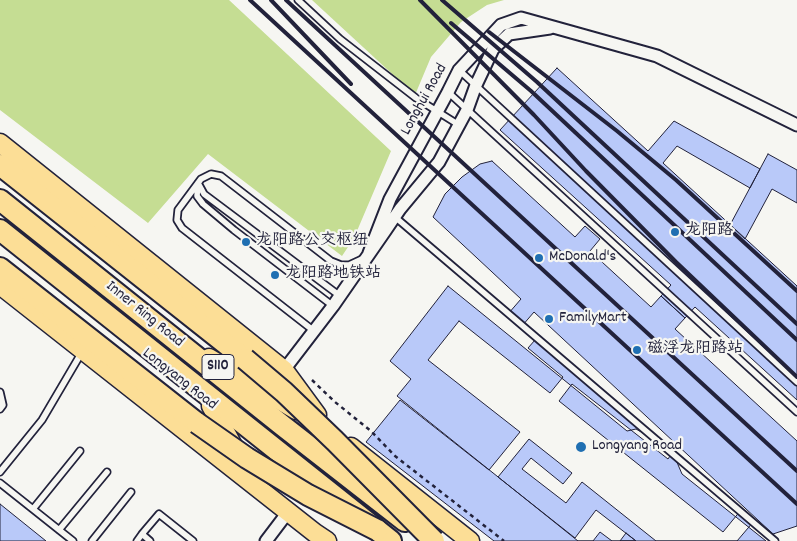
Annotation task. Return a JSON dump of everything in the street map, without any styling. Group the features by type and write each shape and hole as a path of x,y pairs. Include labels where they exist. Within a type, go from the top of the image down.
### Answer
{"highway":[{"path":"0,165 284,392 434,541"},
{"name":"Inner Ring Road","path":"0,200 283,426 434,541"},
{"name":"Inner Ring Road","path":"0,230 383,537"},
{"path":"0,268 197,423 246,458 383,537"}],"main road":[{"name":"Longyang Road","path":"0,143 284,370 326,428"},
{"name":"Longyang Road","path":"0,192 434,541"},
{"name":"Longyang Road","path":"0,239 211,406 383,537"},
{"path":"0,284 315,534 327,541"},
{"name":"Longyang Road","path":"206,357 326,428 470,541"},
{"path":"206,357 284,370"},
{"path":"211,406 247,469 319,527 332,541"}],"street":[{"name":"Longhui Road","path":"369,253 390,199 459,70 501,25 521,18 657,56 797,125"},
{"name":"Longhui Road","path":"284,370 337,301 395,216 439,162 467,110 493,49 509,34 555,28"},
{"path":"266,541 288,512"}],"lane":[{"path":"298,0 340,39 416,98 459,125"},
{"path":"459,70 797,382"},
{"path":"448,92 797,412"},
{"path":"314,331 182,228 177,220 178,210 201,179 211,174 221,176 331,262 341,265 349,264 360,261 369,253"},
{"path":"198,183 204,194 337,301"},
{"path":"198,183 197,196 203,204 234,230 337,301"},
{"path":"395,216 776,541"},
{"path":"0,472 42,420 83,350"},
{"path":"0,392 3,405 0,408"},
{"path":"32,509 80,451"},
{"path":"59,530 107,472"},
{"path":"0,483 73,541"},
{"path":"92,541 131,492"},
{"path":"137,541 159,514 193,541"},
{"path":"142,534 150,541"}],"green space":[{"path":"0,0 229,0 391,151 354,238 342,256 208,154 148,223 0,110"},
{"path":"312,0 504,0 487,5 461,22 431,57 415,95"}],"building":[{"name":"龙阳路","path":"557,68 648,151 674,121 760,169 750,188 677,146 663,163 797,286 797,400 695,307 685,318 661,296 671,285 500,130"},
{"path":"768,154 797,170 797,203 772,189 745,239 730,225"},
{"name":"磁浮龙阳路站","path":"492,161 575,237 585,226 600,239 590,251 651,307 661,296 685,318 675,329 797,441 797,526 773,534 534,312 522,326 508,314 521,299 433,217 445,194 462,177 480,164"},
{"path":"448,286 627,431 636,429 648,436 676,460 682,474 766,541 578,541 397,396 411,379 390,361"},
{"name":"Longyang Road","path":"459,321 550,393 563,377 528,348 535,340 674,450 668,459 572,384 559,401 723,532 741,510 754,521 737,541 656,541 582,482 566,503 522,469 531,458 563,484 572,473 529,439 498,477 575,538 596,510 636,541 612,541 600,532 593,541 494,541 366,442 400,400 489,470 520,432 428,360"},
{"path":"0,504 46,541 0,541"},
{"path":"626,533 636,541 620,541"}],"railway":[{"path":"250,0 797,504"},
{"path":"271,0 351,84"},
{"path":"286,0 797,471"},
{"path":"420,0 676,262 797,377"},
{"path":"442,0 537,82 797,324"},
{"path":"451,23 531,91 797,340"},
{"path":"489,32 617,131 676,180 797,291"}],"place":[{"name":"龙阳路","path":"675,232"},
{"name":"龙阳路公交枢纽","path":"246,242"},
{"name":"McDonald's","path":"539,258"},
{"name":"龙阳路地铁站","path":"275,275"},
{"name":"FamilyMart","path":"549,319"},
{"name":"磁浮龙阳路站","path":"637,350"},
{"name":"Longyang Road","path":"581,447"}]}
